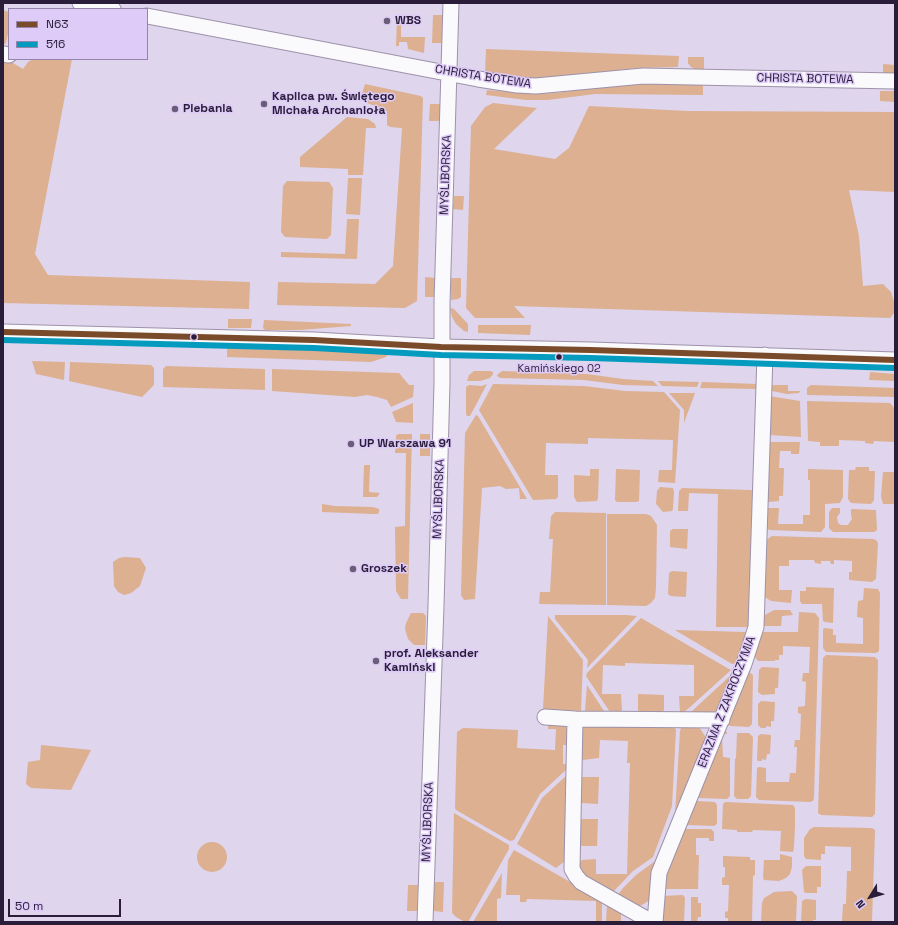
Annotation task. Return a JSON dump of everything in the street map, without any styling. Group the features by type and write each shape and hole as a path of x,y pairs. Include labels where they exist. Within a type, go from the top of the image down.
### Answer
{"street":[{"path":"80,3 108,8"},
{"name":"MYŚLIBORSKA","path":"425,922 442,382 441,347 451,3"},
{"name":"CHRISTA BOTEWA","path":"148,16 517,85 536,86 642,76 895,81"},
{"path":"3,332 306,339 441,347 766,355 895,360"},
{"name":"ERAZMA Z ZAKROCZYMIA","path":"655,922 658,873 750,650 756,627 766,355"},
{"path":"545,717 575,719 722,720"},
{"path":"575,719 572,869 581,882 652,922"}],"shaded area":[{"path":"3,10 8,12 8,34 6,43 3,45"},
{"path":"433,15 443,15 443,43 432,43"},
{"path":"398,17 401,17 401,37 425,37 424,53 408,49 407,42 399,42 399,46 396,46"},
{"path":"486,49 679,56 678,67 637,68 528,80 485,73"},
{"path":"688,57 704,57 704,69 694,69 690,66 688,63"},
{"path":"31,60 72,60 35,254 48,275 250,282 249,309 3,303 3,62 13,63 23,69"},
{"path":"883,64 895,65 895,72 893,74 883,75"},
{"path":"656,83 703,85 703,95 595,94 548,100 526,100 486,95 487,90 533,94 555,93 628,84"},
{"path":"365,84 421,96 423,98 417,301 405,308 277,305 278,282 375,284 393,266 402,128 390,127 387,125 387,111 360,100"},
{"path":"880,91 895,91 895,102 880,101"},
{"path":"493,103 537,108 494,149 555,159 569,148 589,106 688,111 895,112 895,192 849,190 859,236 863,286 883,284 891,292 895,305 895,312 890,318 514,306 525,318 475,318 466,308 471,126 485,107"},
{"path":"430,104 440,104 440,120 429,121"},
{"path":"347,117 368,119 375,124 376,128 366,128 363,175 348,175 348,169 300,167 300,157"},
{"path":"348,178 362,178 360,215 346,214"},
{"path":"287,181 329,182 333,188 331,235 327,239 285,237 281,232 283,186"},
{"path":"454,196 464,196 463,210 453,209"},
{"path":"347,219 359,219 357,259 281,257 281,252 345,254"},
{"path":"425,277 435,278 435,297 425,297"},
{"path":"461,278 461,297 451,300 451,279"},
{"path":"450,308 454,309 468,324 468,332 464,331 456,324 452,317"},
{"path":"228,319 252,319 251,328 228,328"},
{"path":"264,320 351,324 351,326 300,330 265,330 263,328"},
{"path":"478,325 531,325 530,335 478,333"},
{"path":"227,347 389,353 386,357 371,362 227,357"},
{"path":"32,361 65,362 64,380 36,374"},
{"path":"70,362 151,365 154,368 154,385 142,397 69,381"},
{"path":"166,366 265,369 265,390 163,387 163,369"},
{"path":"272,369 399,373 409,385 414,385 413,397 391,407 387,400 367,395 355,397 272,391"},
{"path":"474,371 490,371 493,372 493,374 490,378 480,381 467,381 469,375"},
{"path":"502,371 587,374 653,381 658,386 623,385 584,380 498,377 497,375"},
{"path":"870,372 895,374 895,381 869,380"},
{"path":"658,381 699,382 697,387 662,386"},
{"path":"702,382 758,384 758,389 700,388"},
{"path":"487,384 470,416 467,416 466,387 469,385 482,386"},
{"path":"493,384 584,386 625,391 664,392 680,410 675,483 658,482 659,470 672,470 673,440 588,438 588,444 546,443 545,475 558,475 558,497 556,499 533,500 479,410"},
{"path":"769,385 788,385 788,391 800,391 799,393 787,394 772,391 769,389"},
{"path":"811,385 895,388 895,397 807,395 807,388"},
{"path":"669,393 695,393 684,423 684,410"},
{"path":"769,396 800,401 801,437 770,435 768,433"},
{"path":"807,401 890,403 895,409 895,442 874,441 873,444 865,443 865,441 839,440 839,446 820,446 820,442 808,441"},
{"path":"413,403 413,423 396,422 392,412"},
{"path":"476,415 527,499 520,499 519,488 506,489 500,486 482,488 475,599 464,600 461,595 465,433"},
{"path":"398,434 412,434 408,599 401,599 396,591 395,527 405,526 406,453 395,453 396,436"},
{"path":"420,434 430,434 430,456 420,456"},
{"path":"771,442 800,442 799,454 791,454 791,451 780,451 779,468 784,468 783,496 779,496 779,501 769,502 766,500 767,444"},
{"path":"364,465 370,465 369,492 380,493 377,497 363,497"},
{"path":"856,467 869,467 869,471 875,471 874,500 871,504 851,503 848,499 849,470 855,470"},
{"path":"590,469 599,469 597,501 577,502 574,497 574,475 590,476"},
{"path":"616,469 640,470 639,501 617,502 615,500"},
{"path":"808,469 843,470 843,497 840,503 825,504 825,527 821,532 770,530 765,528 766,510 768,508 779,508 778,524 803,524 803,515 810,515 810,480 808,480"},
{"path":"883,472 895,472 895,504 883,504 881,496"},
{"path":"660,487 673,488 672,511 663,512 656,504 657,491"},
{"path":"682,488 751,490 754,493 751,624 747,627 716,627 718,494 689,493 688,511 678,511 679,491"},
{"path":"322,504 335,506 373,507 379,509 379,512 378,514 373,514 322,512"},
{"path":"832,508 840,508 840,513 837,517 838,523 841,525 848,525 852,519 851,509 876,510 877,530 874,532 833,532 829,528 829,512"},
{"path":"555,512 606,513 606,605 539,604 540,592 550,592 553,539 549,539 551,516"},
{"path":"607,514 646,514 651,516 657,525 655,598 646,606 607,605"},
{"path":"673,529 688,529 687,549 670,547 670,531"},
{"path":"772,536 876,540 878,543 876,579 872,582 849,580 849,572 852,572 852,561 834,560 834,564 831,564 830,561 821,561 821,564 815,563 814,560 789,560 789,566 779,566 779,590 792,590 791,603 771,601 763,596 765,541"},
{"path":"119,558 140,558 146,568 140,586 131,593 124,595 118,592 114,586 113,562"},
{"path":"672,571 687,572 686,597 669,595 669,573"},
{"path":"806,587 834,588 833,623 823,621 822,604 802,604 800,601 800,591 806,591"},
{"path":"864,588 878,589 880,593 879,651 876,653 826,652 823,648 823,629 825,628 833,629 833,635 836,635 836,643 863,644 863,618 857,617 858,601 863,600"},
{"path":"774,610 790,610 793,615 782,616 781,626 761,625 763,616"},
{"path":"799,612 815,613 819,618 814,798 813,801 810,802 759,800 756,797 757,768 766,768 766,782 789,782 790,773 796,773 797,747 794,747 795,740 800,740 801,714 798,713 798,707 805,706 806,682 802,681 803,673 809,673 810,647 783,646 783,655 779,655 779,660 775,661 758,661 754,656 762,632 798,632"},
{"path":"411,613 423,613 426,616 425,645 414,645 408,639 405,629"},
{"path":"555,615 637,616 587,668 588,660 555,619"},
{"path":"548,616 583,660 581,711 543,709"},
{"path":"641,618 731,670 689,708 680,713 679,696 694,696 694,665 625,663 625,666 603,665 602,694 621,694 622,711 610,712 586,676 587,673"},
{"path":"675,630 748,633 737,663 732,664"},
{"path":"826,655 875,657 878,660 875,814 872,817 821,815 818,813 823,658"},
{"path":"762,667 779,668 778,688 775,688 775,694 762,695 758,692 759,670"},
{"path":"749,672 753,675 752,724 749,727 727,725 746,673"},
{"path":"732,674 717,712 691,712"},
{"path":"587,685 604,711 585,711"},
{"path":"638,694 664,695 664,710 662,712 640,713 638,710"},
{"path":"761,701 775,702 774,721 771,721 771,727 766,726 766,728 761,728 758,725 758,704"},
{"path":"548,721 563,724 566,727 570,745 563,745 563,764 568,764 569,767 540,794 514,840 510,841 456,810 457,732 463,728 518,730 517,748 555,750 556,729 548,729"},
{"path":"591,724 674,727 676,730 672,806 653,857 633,871 613,892 585,877 579,870 578,863 582,860 596,859 596,874 627,874 630,763 627,763 628,741 600,740 599,758 583,760 581,757 582,731 584,727"},
{"path":"684,726 699,727 705,736 705,741 675,814 680,731"},
{"path":"723,731 727,732 727,734 722,736 723,757 730,758 730,796 727,799 699,798 696,794"},
{"path":"737,733 749,733 753,737 751,796 748,799 737,799 734,796"},
{"path":"761,734 771,735 770,754 767,754 766,760 762,759 762,761 758,761 758,736"},
{"path":"41,745 91,750 71,790 31,788 26,784 28,762 40,760"},
{"path":"567,775 565,861 556,868 517,844 542,798"},
{"path":"582,777 599,777 598,804 582,803 579,801 579,780"},
{"path":"697,801 715,802 717,805 717,824 714,826 687,825 693,804"},
{"path":"725,802 793,805 795,808 795,826 793,852 780,851 781,831 753,830 752,832 737,832 737,830 722,829 723,804"},
{"path":"454,813 509,845 509,849 468,922 456,917 452,913"},
{"path":"580,819 598,819 597,846 582,846 577,842"},
{"path":"814,827 874,829 872,922 842,922 843,904 846,904 847,871 851,871 851,847 825,846 825,854 821,854 821,860 806,859 804,856 804,838 810,829"},
{"path":"685,829 711,829 714,832 714,841 709,841 709,838 696,838 696,855 699,855 698,889 664,889 666,873"},
{"path":"212,842 223,846 227,857 223,868 212,872 201,868 197,857 201,846"},
{"path":"514,850 600,899 602,902 602,922 596,922 596,901 527,899 526,902 520,902 520,895 506,895 508,860"},
{"path":"780,854 792,857 790,874 786,878 779,881 764,880 764,860 780,860"},
{"path":"723,856 750,857 750,860 755,860 755,875 753,876 752,922 728,922 728,918 725,918 725,912 728,911 729,885 722,885 722,878 725,877"},
{"path":"658,859 650,900 638,906 618,895 636,875"},
{"path":"806,866 821,866 821,887 817,887 817,893 804,892 802,870"},
{"path":"502,873 501,898 497,899 497,922 473,922"},
{"path":"444,882 443,912 434,911 434,883"},
{"path":"408,885 418,885 417,911 407,911"},
{"path":"792,891 797,896 796,922 761,922 762,903 764,898 774,892"},
{"path":"683,895 685,898 684,922 662,922 663,896"},
{"path":"691,897 698,897 698,903 701,903 701,917 698,917 697,921 691,921"},
{"path":"806,899 816,900 816,920 813,920 813,922 801,922 802,901"},
{"path":"607,905 621,911 621,921 606,922"}],"transit line":[{"name":"N63","path":"3,332 314,340 441,347 591,350 895,360"},
{"name":"516","path":"3,340 314,348 441,355 591,358 895,368"}],"place":[{"name":"WBS","path":"387,21"},
{"name":"Kaplica pw. Świętego Michała Archanioła","path":"264,104"},
{"name":"Plebania","path":"175,109"},
{"name":"Kamińskiego 02","path":"559,357"},
{"name":"UP Warszawa 91","path":"351,444"},
{"name":"Groszek","path":"353,569"},
{"name":"prof. Aleksander Kamiński","path":"376,661"}]}
